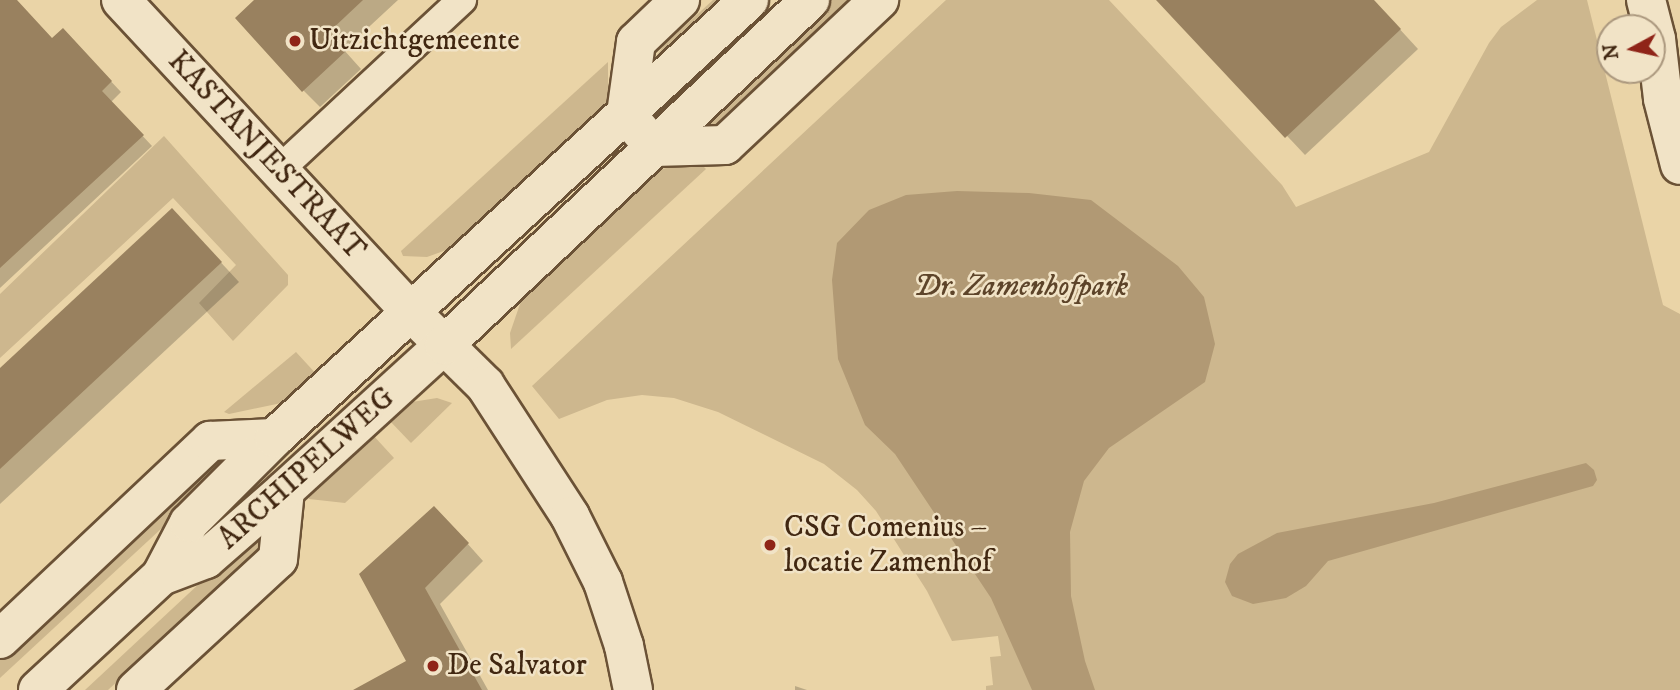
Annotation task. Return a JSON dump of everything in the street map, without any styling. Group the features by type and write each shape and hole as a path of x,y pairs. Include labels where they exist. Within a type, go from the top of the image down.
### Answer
{"main road":[{"name":"KASTANJESTRAAT","path":"121,0 411,312"},
{"path":"680,0 636,42 626,114 654,146 725,145 879,0"},
{"name":"ARCHIPELWEG","path":"38,690 161,576 189,523 274,438 749,0"},
{"name":"ARCHIPELWEG","path":"161,576 206,559 285,490 444,345 810,0"},
{"path":"1646,0 1657,39 1663,99 1680,165"},
{"path":"411,312 485,385 570,516 603,582 624,646 633,690"},
{"path":"0,639 210,441 274,438"},
{"name":"ARCHIPELWEG","path":"136,690 278,559 285,490"}],"lane":[{"path":"279,170 462,0"}],"green space":[{"path":"713,0 732,0 650,65 664,45"},
{"path":"829,0 851,0 714,129 702,127 700,121"},
{"name":"Dr. Zamenhofpark","path":"946,0 1109,0 1282,185 1296,207 1429,152 1489,43 1501,27 1537,0 1587,0 1596,36 1596,84 1608,84 1663,305 1680,314 1680,690 986,690 986,686 993,685 990,657 1001,656 998,636 952,641 927,591 876,511 857,490 824,464 718,412 674,398 642,395 607,400 559,419 532,386"},
{"path":"608,62 608,108 452,248 427,257 403,256 401,251"},
{"path":"164,136 288,275 288,285 233,341 199,303 236,265 173,198 0,358 0,294"},
{"path":"687,164 702,165 706,169 511,349 510,333 521,301 533,282 646,172"},
{"path":"296,352 319,377 291,401 229,414 224,412"},
{"path":"437,398 452,403 411,443 388,419 412,402"},
{"path":"372,434 394,458 345,503 309,499 307,494"},
{"path":"219,455 227,456 229,466 0,678 0,659"},
{"path":"260,527 264,543 193,611 108,690 85,690"}],"shaded area":[{"path":"957,191 1029,193 1091,200 1178,266 1204,297 1215,344 1205,382 1109,448 1084,481 1070,532 1071,596 1085,661 1095,690 1032,690 991,598 895,454 865,425 838,359 832,280 837,243 869,210 906,195"},
{"path":"1586,463 1594,470 1597,480 1593,486 1328,561 1306,586 1286,598 1253,604 1232,596 1225,582 1230,564 1238,554 1277,533 1434,503"}],"building":[{"path":"0,0 17,0 52,38 63,28 112,81 102,91 144,135 0,268"},
{"name":"Uitzichtgemeente","path":"254,0 363,0 329,32 346,51 302,92 235,18"},
{"path":"1156,0 1374,0 1401,29 1285,138"},
{"path":"172,208 222,262 0,469 0,368"},
{"path":"434,506 469,543 425,588 482,690 353,690 406,661 359,574"}],"place":[{"name":"Uitzichtgemeente","path":"295,41"},
{"name":"CSG Comenius – locatie Zamenhof","path":"770,545"},
{"name":"De Salvator","path":"433,666"}]}
